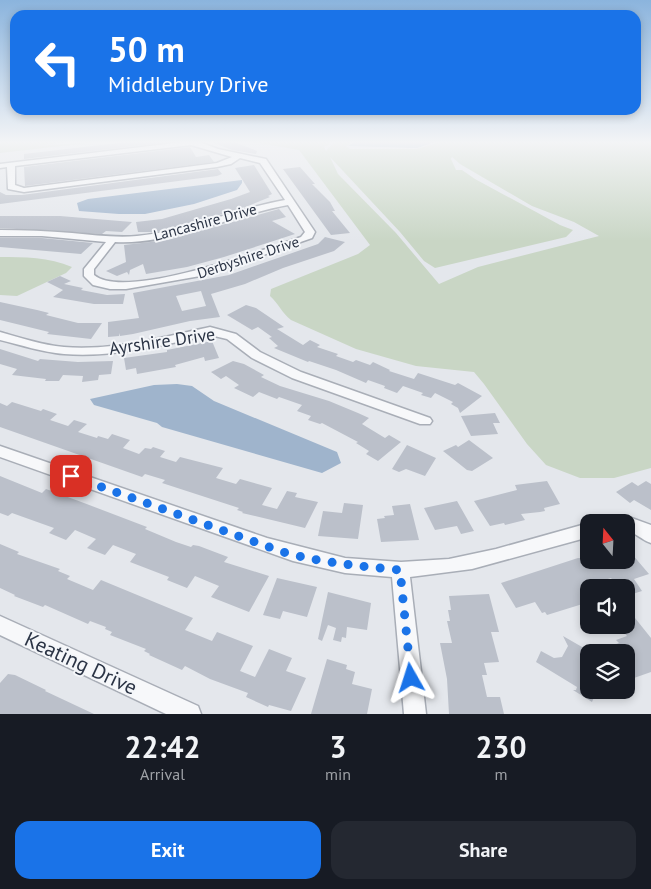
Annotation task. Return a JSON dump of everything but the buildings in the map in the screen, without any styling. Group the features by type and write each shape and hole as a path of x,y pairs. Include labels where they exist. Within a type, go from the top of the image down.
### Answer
{"street":[{"path":"10,174 11,187 24,190 145,174"},
{"name":"Derbyshire Drive","path":"113,239 89,269 89,276 97,283 110,286 126,286 202,273 309,236 310,232 272,174"},
{"name":"Lancashire Drive","path":"0,233 48,233 113,239 136,239 174,233 264,206 291,202"},
{"name":"Ayrshire Drive","path":"0,336 44,348 74,351 116,349 210,331 222,332 232,335 252,353 279,368 425,421"},
{"path":"0,451 283,552 338,565 400,570 438,567 477,561 580,532"},
{"path":"635,526 645,530 651,536"},
{"path":"400,570 415,714"},
{"name":"Keating Drive","path":"0,625 190,714"}],"green space":[{"path":"317,174 338,174 396,233 439,284 478,267 599,236 574,222 532,206 478,174 651,174 651,468 614,478 580,478 546,465 527,444 474,372 416,366 356,349 291,320 270,296 271,289 358,254 370,245"},
{"path":"346,174 468,174 560,225 573,230 566,237 435,268 424,261 400,232"},
{"path":"0,257 45,259 72,267 66,273 17,296 0,295"}],"water":[{"path":"242,180 237,190 194,204 145,214 79,211 77,203 88,199"},
{"path":"177,384 192,386 214,401 337,452 341,463 322,473 162,427 157,423 94,405 90,399 154,385"}],"route":[{"path":"71,476 283,552 338,565 400,570 411,678"}]}
